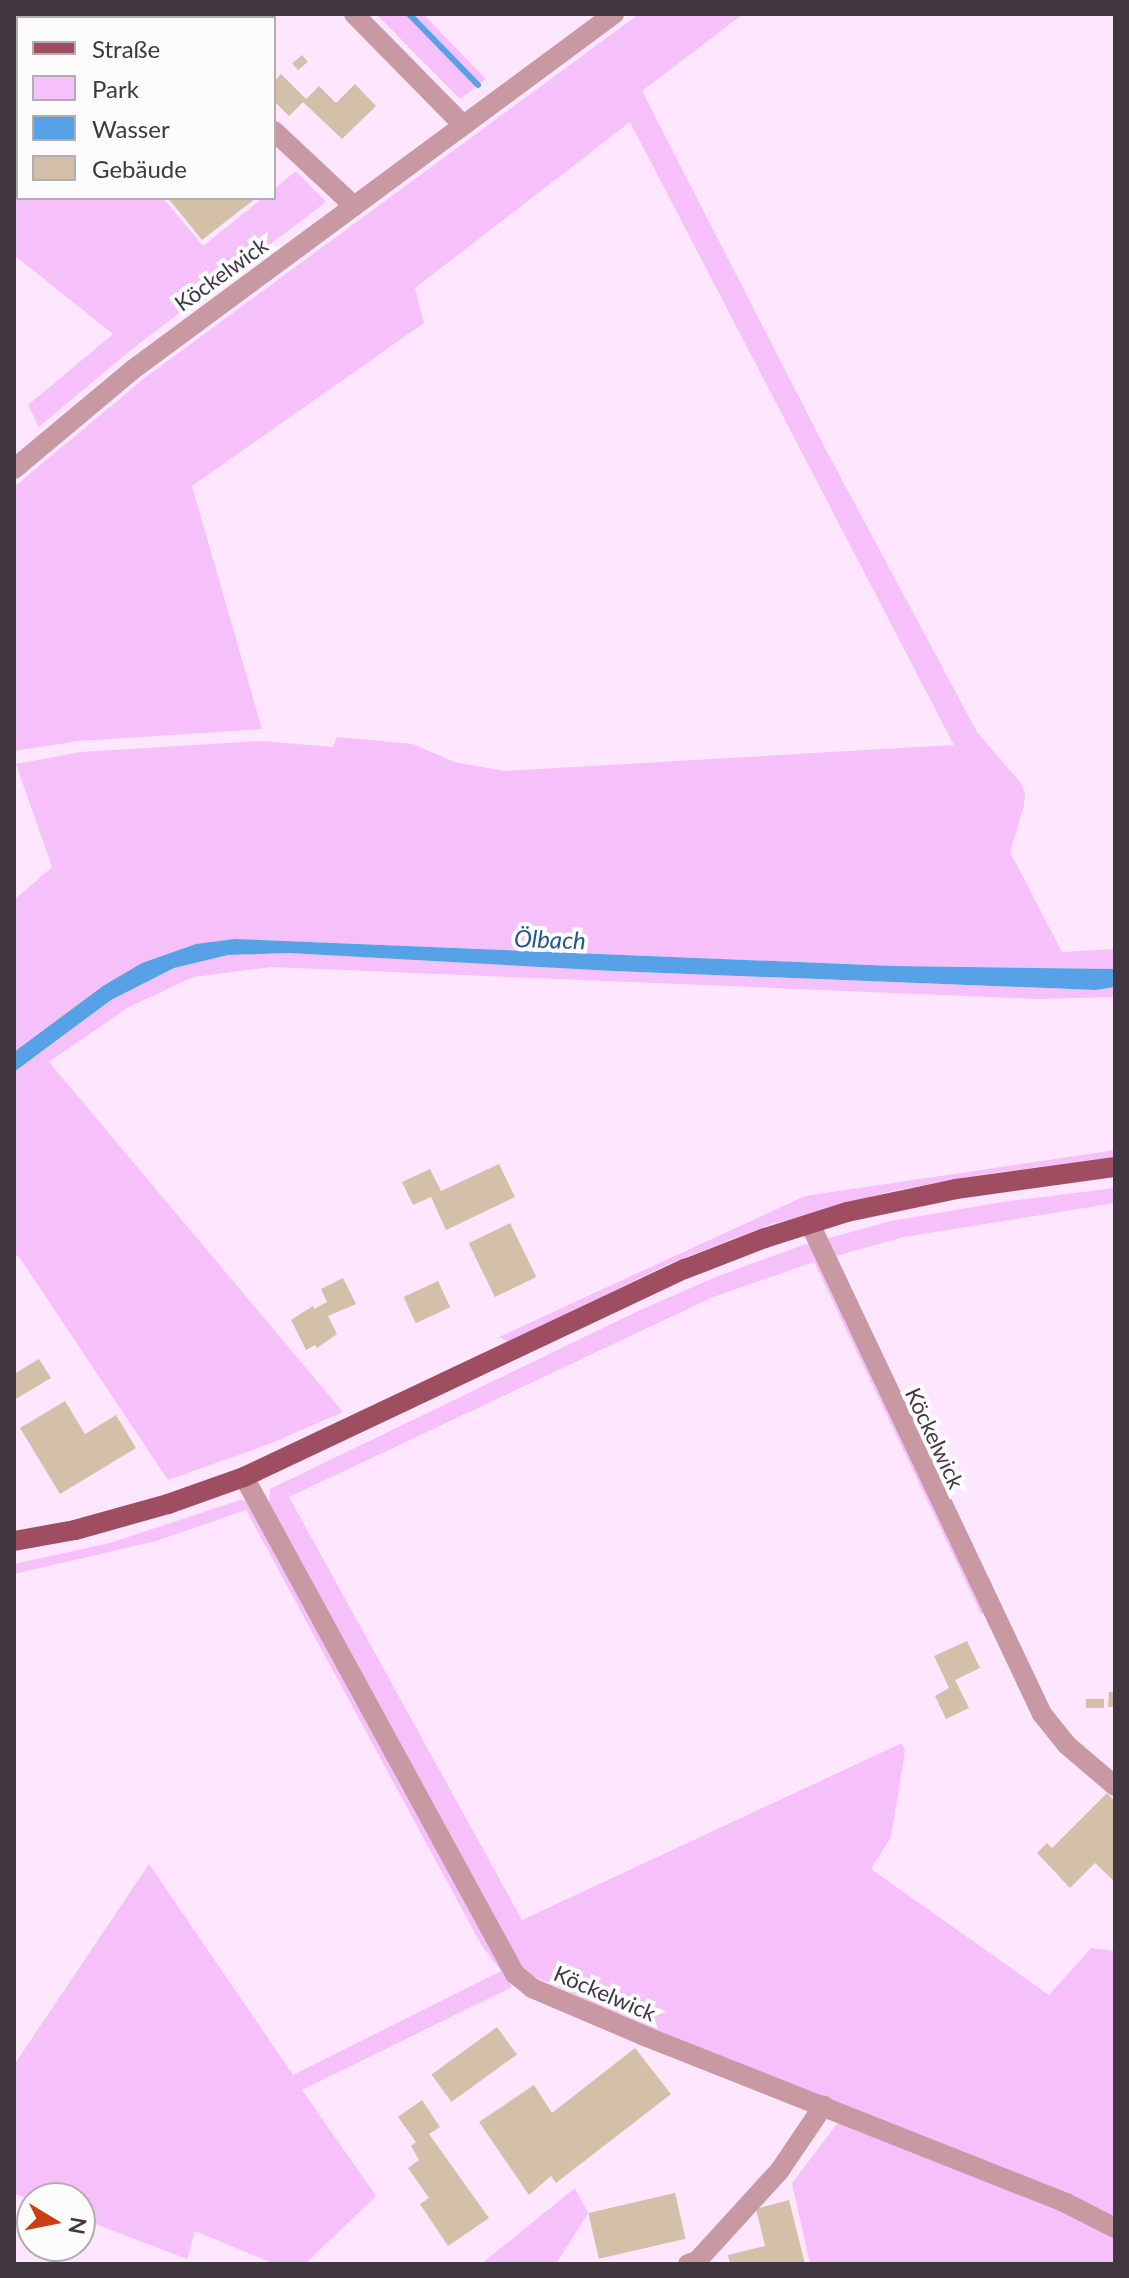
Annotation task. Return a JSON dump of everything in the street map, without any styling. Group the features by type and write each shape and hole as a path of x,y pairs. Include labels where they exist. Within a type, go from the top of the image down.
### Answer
{"main road":[{"path":"14,1541 75,1530 155,1508 244,1477 685,1269 810,1224 956,1189 1115,1167"}],"street":[{"path":"354,14 463,125"},
{"name":"Köckelwick","path":"14,469 131,371 614,14"},
{"path":"276,133 354,206"},
{"name":"Köckelwick","path":"810,1224 1019,1672 1042,1714 1067,1745 1115,1786"},
{"name":"Köckelwick","path":"244,1477 515,1974 532,1988 1066,2203 1115,2228"},
{"path":"688,2264 697,2261 780,2170 824,2105"}],"green space":[{"path":"14,14 162,14 16,16 16,200 165,200 203,246 260,200 276,200 276,187 296,171 326,202 132,349 39,427 28,405 113,334 14,255"},
{"path":"376,14 423,14 486,79 460,99"},
{"path":"639,14 743,14 642,91 825,448 977,732 1025,792 1024,806 1010,852 1062,952 1115,949 1115,969 894,966 235,939 103,986 14,1052 14,900 52,867 16,764 81,752 261,741 333,747 337,737 413,744 454,762 505,771 954,745 630,122 415,288 424,323 192,486 262,729 79,741 14,751 14,487 146,377"},
{"path":"289,953 613,971 1096,990 1115,987 1115,997 1038,999 271,967 193,977 127,1008 49,1062 343,1412 269,1444 168,1480 18,1255 14,1257 14,1072 111,1000 174,968 228,955"},
{"path":"1115,1150 1115,1157 985,1174 892,1191 772,1224 668,1264 509,1342 499,1337 805,1196"},
{"path":"1115,1188 1115,1203 904,1237 836,1256 1030,1666 1024,1669 826,1239 891,1221 1002,1202"},
{"path":"806,1244 813,1247 987,1611 981,1614 814,1262 713,1297 289,1497 522,1920 902,1743 905,1751 891,1837 871,1869 1049,1995 1091,1948 1115,1951 1115,2220 647,2028 527,1973 517,1963 269,1505 270,1489 638,1311 718,1276"},
{"path":"240,1500 246,1501 512,1987 302,2090 376,2196 305,2264 275,2264 195,2231 187,2259 96,2224 96,2182 16,2182 14,2194 14,2065 149,1864 293,2075 501,1971 482,1946 246,1510 156,1541 14,1574 14,1564 110,1543"},
{"path":"843,2116 1115,2230 1115,2264 810,2264 792,2183"},
{"path":"575,2188 588,2213 556,2264 481,2264"}],"water":[{"path":"235,939 894,966 1115,969 1115,987 1096,990 613,971 289,953 228,955 174,968 111,1000 14,1072 14,1052 103,986 142,963 196,944"}],"building":[{"path":"302,55 308,62 298,70 292,64"},
{"path":"281,74 306,99 319,86 336,103 355,84 376,106 342,139 303,102 289,116 276,103 276,80"},
{"path":"170,200 253,200 202,240"},
{"path":"499,1164 515,1197 446,1230 431,1197 413,1205 402,1182 430,1169 441,1191"},
{"path":"510,1223 536,1277 495,1297 469,1243"},
{"path":"343,1278 356,1304 328,1316 337,1334 317,1348 315,1345 306,1350 291,1320 313,1306 314,1309 327,1302 321,1289"},
{"path":"438,1281 450,1307 416,1323 404,1297"},
{"path":"39,1359 51,1378 14,1400 14,1374"},
{"path":"65,1401 85,1434 116,1415 136,1448 60,1494 20,1428"},
{"path":"967,1641 980,1668 955,1680 969,1708 946,1719 935,1696 949,1688 934,1656"},
{"path":"1109,1692 1115,1692 1115,1707 1108,1707"},
{"path":"1086,1699 1104,1699 1104,1708 1086,1708"},
{"path":"1107,1793 1115,1802 1115,1882 1095,1863 1070,1888 1037,1853 1047,1843 1052,1848"},
{"path":"497,2027 517,2055 451,2102 431,2075"},
{"path":"635,2048 671,2094 556,2183 551,2176 529,2195 479,2122 534,2085 552,2113"},
{"path":"422,2100 440,2127 429,2134 489,2218 448,2246 420,2204 429,2198 408,2168 419,2160 411,2146 416,2142 398,2117"},
{"path":"675,2193 686,2239 599,2259 588,2213"},
{"path":"789,2200 805,2264 730,2264 728,2255 765,2246 756,2209"}],"waterway":[{"path":"409,14 478,85"}],"water label":[{"name":"Ölbach","path":"550,939"}]}
